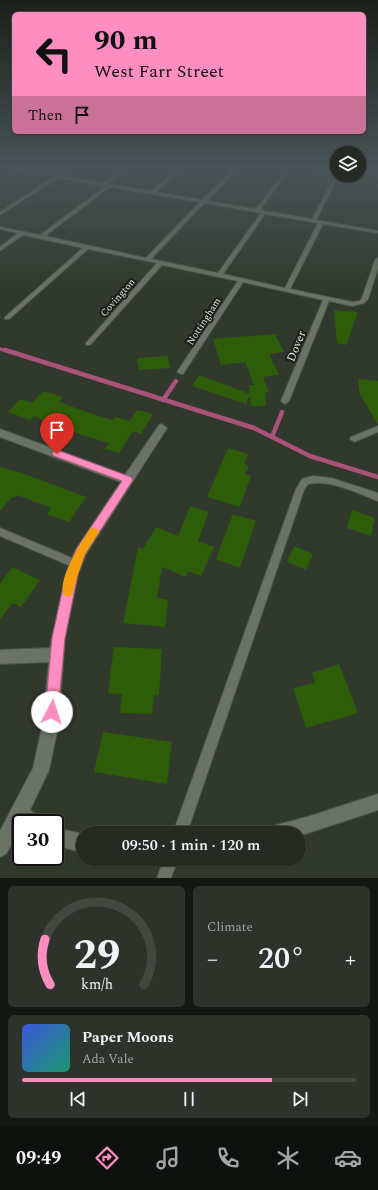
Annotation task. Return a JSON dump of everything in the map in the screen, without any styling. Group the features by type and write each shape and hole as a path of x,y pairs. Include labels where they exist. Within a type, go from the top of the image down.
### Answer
{"street":[{"path":"0,848 20,813 41,770 50,726 58,638 72,574 81,551 162,428"},
{"path":"0,433 128,480"},
{"path":"0,656 57,655"},
{"path":"306,826 378,802"},
{"path":"64,839 76,842"}],"lane":[{"path":"0,214 9,208"},
{"path":"42,237 78,208"},
{"path":"147,260 196,208"},
{"path":"239,208 378,232"},
{"path":"313,221 320,208"},
{"path":"218,276 264,212"},
{"path":"287,290 321,222"},
{"path":"0,228 352,304 362,302 365,299 378,260"},
{"path":"0,249 22,233"},
{"path":"7,318 87,247"},
{"name":"Covington","path":"88,344 160,263"},
{"name":"Nottingham","path":"182,372 241,280"},
{"name":"Dover","path":"285,401 327,298"},
{"path":"354,439 378,430"},
{"path":"182,826 295,504 305,481 312,478 328,481 378,497"},
{"path":"0,532 76,564"},
{"path":"164,878 168,866"}],"building":[{"path":"334,310 358,312 346,345 337,343"},
{"path":"275,334 284,352 269,354 279,375 263,377 269,392 265,393 266,406 251,406 249,385 254,385 245,362 221,365 213,339"},
{"path":"168,356 170,368 139,370 137,358"},
{"path":"199,375 250,394 246,404 192,386"},
{"path":"358,379 378,381 378,424 360,395"},
{"path":"43,391 63,397 59,402 113,420 115,417 130,421 137,410 153,414 141,434 133,431 119,453 105,449 109,443 82,435 34,416 30,420 8,412 20,399 32,403"},
{"path":"228,448 248,454 244,464 249,466 245,474 251,476 240,507 207,497"},
{"path":"0,467 19,472 86,497 69,522 47,514 51,508 17,495 15,498 12,497 0,511"},
{"path":"190,506 209,512 198,541 214,547 201,576 188,571 186,577 162,567 157,598 168,600 165,627 123,623 138,547 143,549 156,527 178,536"},
{"path":"352,510 375,518 371,536 347,528"},
{"path":"233,514 256,521 240,568 216,559"},
{"path":"294,546 313,554 306,570 287,562"},
{"path":"12,567 40,580 21,607 12,603 0,620 0,584"},
{"path":"114,647 162,649 159,696 154,695 152,714 120,713 122,694 108,693"},
{"path":"339,664 358,713 306,728 293,688 315,683 312,673"},
{"path":"103,732 172,742 167,784 94,772"}],"waterway":[{"path":"0,349 8,351"},
{"path":"5,350 163,400"},
{"path":"163,400 176,381"},
{"path":"163,400 254,428 272,437"},
{"path":"272,437 282,412"},
{"path":"272,437 310,456 378,477"}],"slow traffic":[{"path":"68,591 72,574 81,551 93,532"}],"route":[{"path":"52,712 58,638 72,574 81,551 128,480 57,454"}]}
